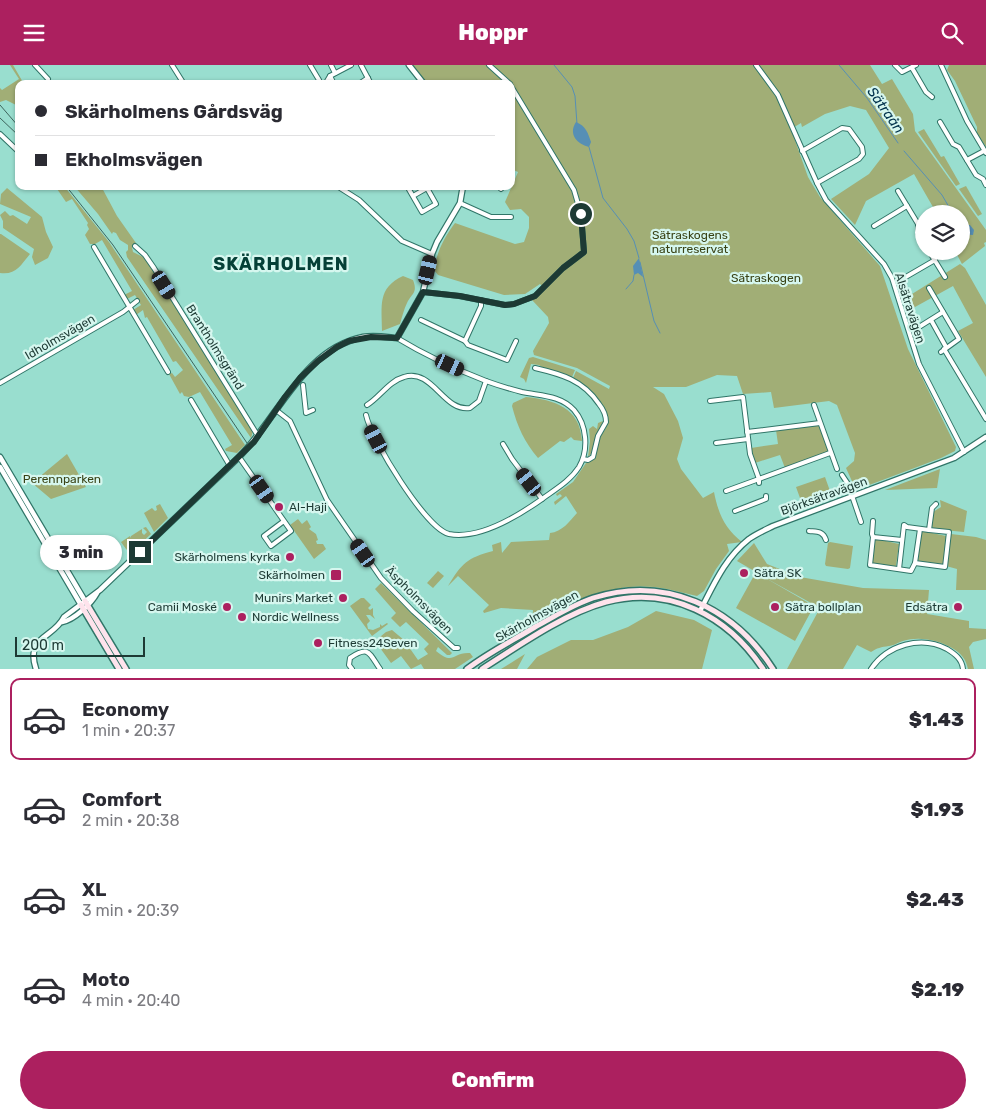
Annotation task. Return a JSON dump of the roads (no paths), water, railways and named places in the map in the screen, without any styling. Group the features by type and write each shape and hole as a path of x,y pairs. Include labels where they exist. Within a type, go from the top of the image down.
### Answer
{"main road":[{"name":"Skärholmsvägen","path":"467,669 577,604 604,595 641,591 679,596 703,604 725,617 747,635 773,669"},
{"name":"Skärholmsvägen","path":"482,669 555,625 596,605 630,598 677,603 700,611 721,623 741,641 763,669"},
{"path":"84,605 126,669"},
{"path":"103,636 119,669"}],"street":[{"path":"35,65 48,79"},
{"path":"172,65 181,80"},
{"path":"310,65 319,80"},
{"path":"331,65 335,73"},
{"path":"328,80 335,73 351,65"},
{"path":"360,65 368,78 365,80"},
{"path":"409,65 421,80"},
{"path":"489,65 506,80"},
{"name":"Alsätravägen","path":"756,65 778,95 802,151 826,199 884,264 892,278 919,364 964,452"},
{"path":"895,65 902,72 916,65"},
{"path":"941,65 967,121 985,152 967,160"},
{"path":"912,68 926,92 932,97"},
{"path":"423,292 505,305 514,304 529,300 540,292 563,268 584,252 581,214 574,190 515,92"},
{"path":"792,124 797,121"},
{"path":"940,122 953,144 959,147 976,175 986,185"},
{"path":"802,151 842,128 849,129 862,147 863,154 859,159 817,183"},
{"path":"0,134 15,148"},
{"path":"343,190 359,201 402,241 432,253"},
{"path":"409,190 422,212"},
{"path":"413,196 423,190"},
{"path":"416,215 436,204 429,190"},
{"path":"397,338 423,292 432,253 460,203 462,190"},
{"path":"898,191 915,219"},
{"path":"460,203 491,217 510,217"},
{"path":"874,226 907,205"},
{"name":"Brantholmsgränd","path":"135,246 145,255 154,268 258,436"},
{"path":"94,247 168,372"},
{"path":"935,260 945,277"},
{"name":"Alsätravägen","path":"904,277 935,260"},
{"name":"Alsätravägen","path":"929,288 959,339 944,349"},
{"path":"465,341 481,305 481,300"},
{"name":"Idholmsvägen","path":"0,383 123,312 136,301"},
{"name":"Alsätravägen","path":"919,327 943,312"},
{"name":"Alsätravägen","path":"931,319 944,349 986,419"},
{"path":"421,320 465,341 468,345 507,360 516,341"},
{"path":"36,669 33,662 35,645 62,622 64,617 95,597 98,592 209,487 258,436 303,376 318,361 349,341 363,337 397,338 432,357 486,381 522,392 550,396 566,403 574,411 583,427 586,447 583,459 569,480 520,514 497,525 460,535 447,534 434,525 412,499 386,456 368,423 366,415"},
{"path":"535,369 557,373 578,382 593,395 602,409 606,421 598,436 593,457 588,460 583,459"},
{"path":"367,405 404,376 412,376 422,378 458,407 470,408 479,401 486,381"},
{"path":"303,385 306,413 313,410"},
{"path":"710,401 743,397 752,464 759,481"},
{"path":"191,400 230,466"},
{"path":"814,405 837,469"},
{"name":"Äspholmsvägen","path":"276,410 290,421 327,500 381,578 420,617 454,648 458,649"},
{"path":"747,432 820,423"},
{"name":"Björksätravägen","path":"700,611 721,570 731,556 750,539 773,526 945,461 964,452 986,437"},
{"path":"716,443 748,439"},
{"path":"503,444 542,499"},
{"path":"726,491 759,481 830,453"},
{"path":"0,457 84,605"},
{"path":"239,457 284,521 291,531 271,546 264,536 284,521"},
{"path":"0,467 84,605"},
{"path":"842,475 853,496 861,522"},
{"path":"735,511 766,499 766,495"},
{"path":"929,530 932,508 936,504"},
{"path":"873,521 870,565 911,571 915,563 920,529"},
{"path":"898,569 904,525 949,532 945,567 915,563"},
{"path":"809,531 821,532 826,540"},
{"path":"873,537 902,540"},
{"path":"871,669 881,657 893,649 919,643 942,647 953,653 960,659 963,669"},
{"path":"352,669 349,665 350,658 364,651 368,652 380,669"}],"water":[{"path":"576,122 588,133 591,142 589,147 581,144 575,138 573,131"},
{"path":"970,225 974,230 973,235 970,235"},
{"path":"639,258 643,277 638,273 634,275 633,266"}],"waterway":[{"path":"554,65 572,87 575,96 577,124"},
{"name":"Sätraån","path":"839,65 867,98 898,143"},
{"path":"589,147 603,198 627,229 634,241 639,258"},
{"name":"Sätraån","path":"904,151 942,195 948,205"},
{"path":"640,262 654,321 660,333"},
{"path":"626,289 633,281 634,275"}],"railway":[{"path":"0,105 15,122"},
{"path":"0,118 15,132"},
{"path":"69,190 113,245 247,443"}],"place":[{"name":"Al-Haji","path":"279,507"},
{"name":"Skärholmens kyrka","path":"290,557"},
{"name":"Sätra SK","path":"744,573"},
{"name":"Skärholmen","path":"336,575"},
{"name":"Munirs Market","path":"343,598"},
{"name":"Camii Moské","path":"227,607"},
{"name":"Sätra bollplan","path":"775,607"},
{"name":"Edsätra","path":"958,607"},
{"name":"Nordic Wellness","path":"242,617"},
{"name":"Fitness24Seven","path":"318,643"}],"district":[{"name":"SKÄRHOLMEN","path":"281,264"}],"park label":[{"name":"Sätraskogens naturreservat","path":"690,242"},
{"name":"Sätraskogen","path":"766,278"},
{"name":"Perennparken","path":"62,479"}]}
